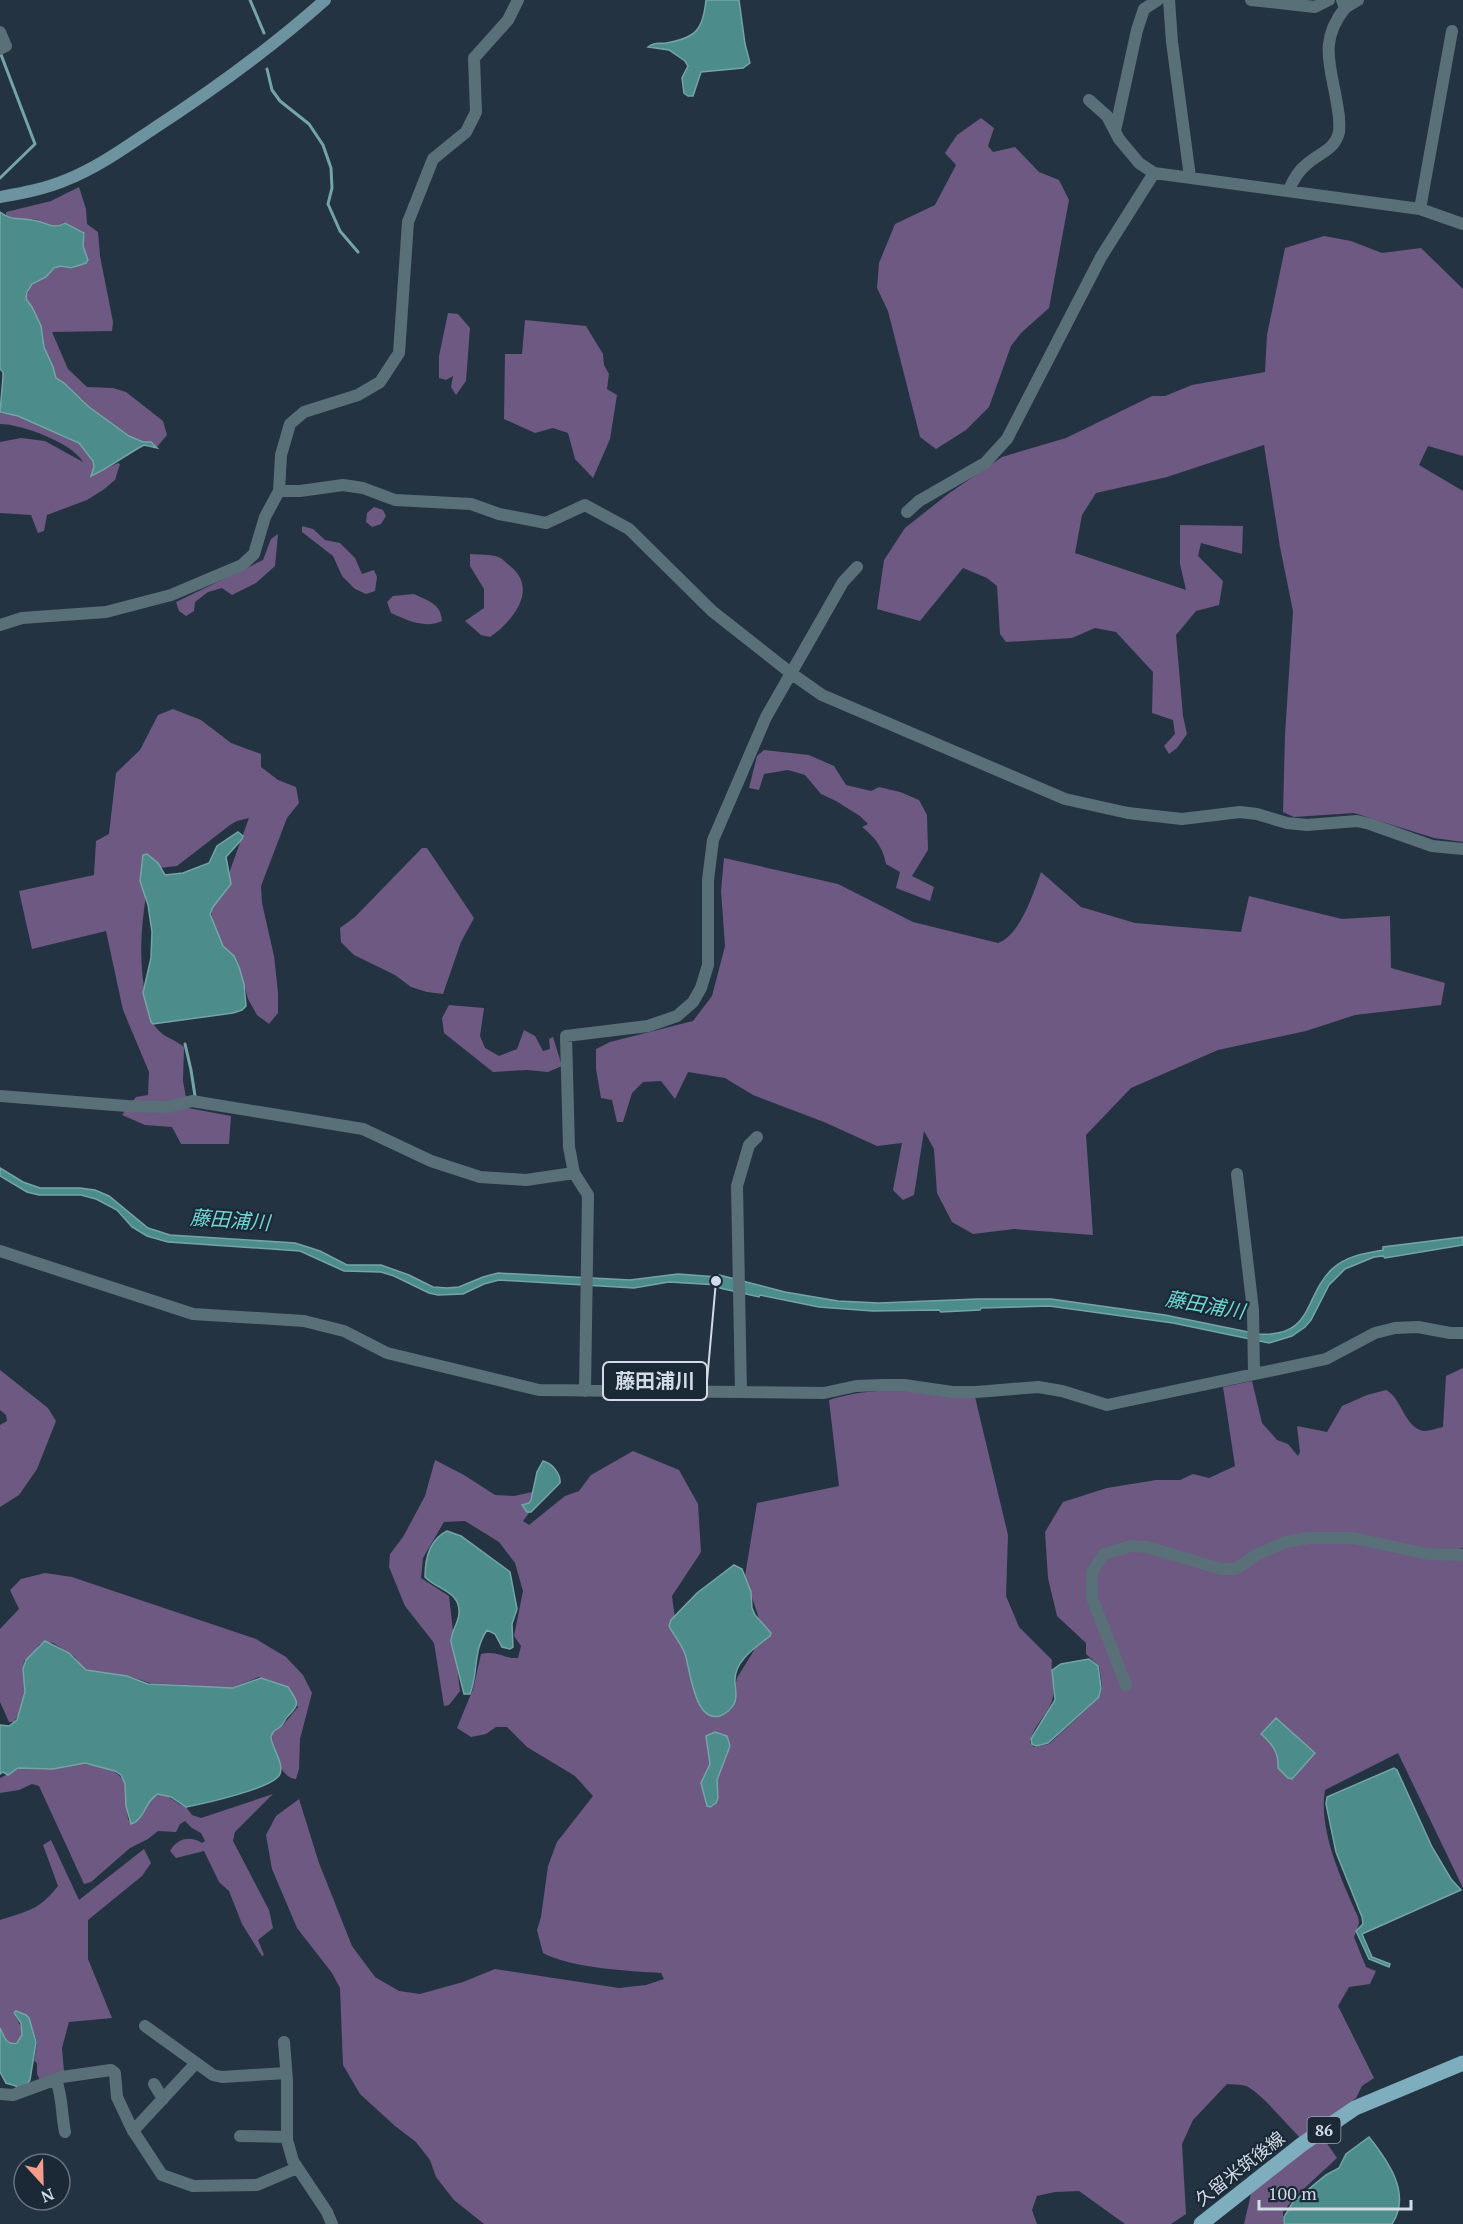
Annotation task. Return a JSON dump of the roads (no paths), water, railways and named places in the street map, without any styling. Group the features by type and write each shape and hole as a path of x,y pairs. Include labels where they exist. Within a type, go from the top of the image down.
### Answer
{"main road":[{"name":"久留米筑後線","path":"1201,2224 1301,2145 1355,2108 1463,2063"}],"street":[{"path":"0,197 36,190 67,180 102,162 201,99 286,34 325,0"},
{"path":"0,625 22,618 105,612 171,595 242,565 254,554 265,517 279,491 281,455 290,424 304,412 358,395 380,382 394,364 399,353 408,222 434,159 466,132 476,112 474,58 508,21 518,0"},
{"path":"1115,131 1137,30 1144,9 1150,3 1158,0"},
{"path":"1169,0 1172,42 1190,177"},
{"path":"1251,0 1315,7 1329,0"},
{"path":"1288,190 1293,178 1307,163 1332,147 1338,134 1340,119 1327,56 1330,33 1343,4 1358,0"},
{"path":"1420,209 1452,31"},
{"path":"0,32 6,46 0,49"},
{"path":"1089,100 1107,116 1115,131 1139,163 1154,173 1420,209 1463,224"},
{"path":"907,512 919,501 985,463 1007,439 1101,256 1154,173"},
{"path":"279,491 300,491 343,485 363,488 395,500 471,504 499,514 546,523 585,505 629,529 711,611 822,695 1065,800 1128,813 1182,819 1240,812 1297,824 1357,821 1432,846 1463,849"},
{"path":"585,1391 588,1195 574,1173 569,1147 567,1036 648,1026 677,1016 693,1002 701,988 708,965 708,880 713,840 766,717 843,582 857,567"},
{"path":"0,1096 127,1106 168,1107 192,1101 363,1129 430,1161 480,1177 526,1180 574,1173"},
{"path":"741,1392 737,1186 749,1145 757,1137"},
{"path":"1237,1174 1252,1310 1254,1374"},
{"path":"0,1251 193,1314 304,1321 344,1331 387,1353 449,1370 540,1390 824,1393 856,1386 883,1385 904,1385 952,1392 1038,1387 1062,1391 1107,1405 1326,1359 1375,1333 1395,1328 1418,1327 1463,1333"},
{"path":"1126,1685 1092,1598 1092,1572 1104,1554 1131,1546 1147,1547 1221,1569 1236,1569 1256,1555 1286,1542 1320,1538 1353,1538 1428,1554 1463,1555"},
{"path":"145,2026 213,2075 222,2077 286,2073"},
{"path":"284,2042 287,2137 293,2161 327,2212 332,2224"},
{"path":"133,2131 195,2063"},
{"path":"0,2094 13,2095 62,2077 111,2070 115,2073 117,2097 133,2131 162,2175 193,2187 257,2185 297,2168"},
{"path":"56,2080 63,2098 61,2113 65,2132"},
{"path":"154,2084 163,2099"},
{"path":"240,2136 287,2137"}],"waterway":[{"path":"250,0 264,33"},
{"path":"0,52 35,144 0,178"},
{"path":"267,69 272,90 280,101 309,124 323,145 331,168 332,188 328,204 340,231 358,252"},
{"path":"185,1044 195,1096"}],"place":[{"name":"藤田浦川","path":"716,1281"}]}
